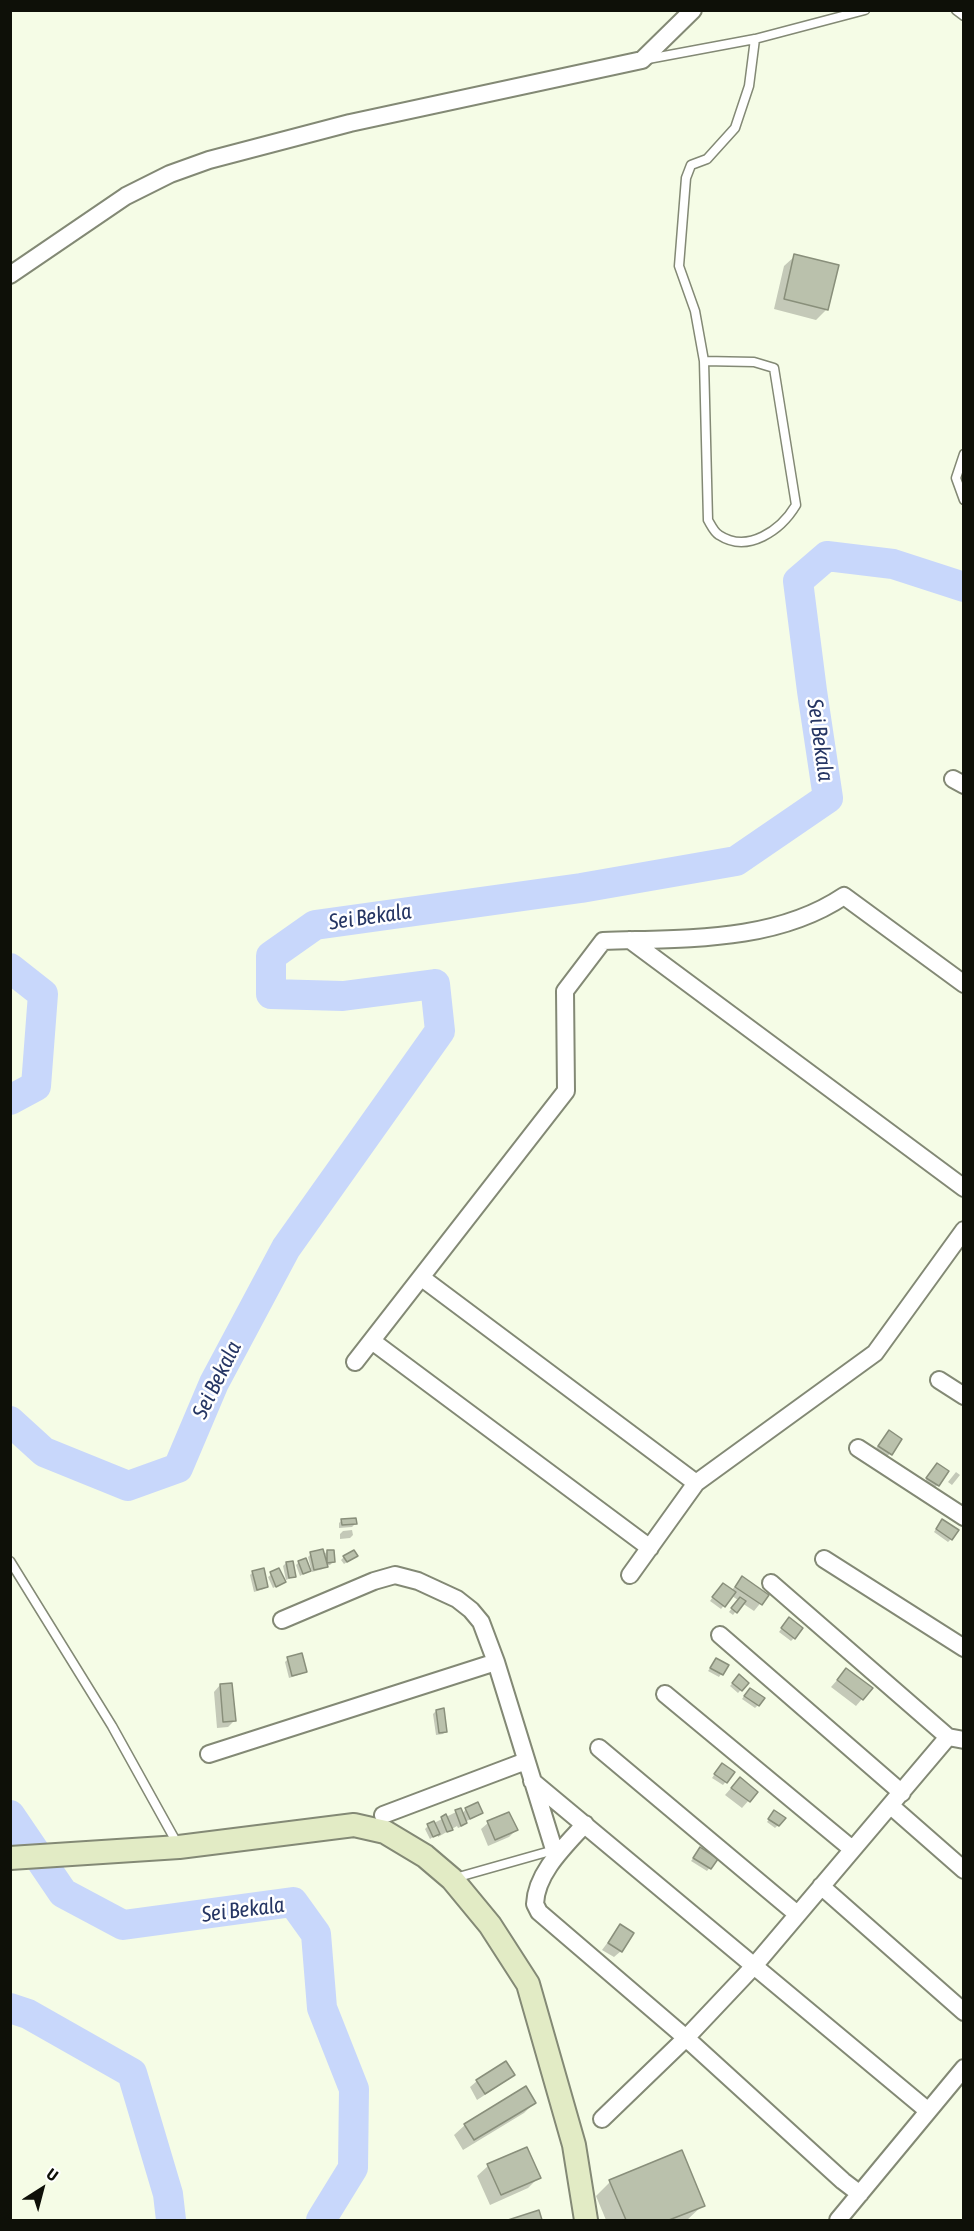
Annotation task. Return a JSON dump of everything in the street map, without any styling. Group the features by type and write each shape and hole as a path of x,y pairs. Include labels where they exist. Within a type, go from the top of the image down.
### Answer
{"main road":[{"path":"10,1858 179,1847 354,1825 385,1832 425,1856 452,1879 490,1925 528,1984 574,2145 586,2220"}],"street":[{"path":"10,275 126,195 171,174 209,160 350,123 642,60 693,10"},
{"path":"356,1362 566,1091 565,991 603,941 743,934 826,908 844,896 963,984"},
{"path":"630,940 963,1188"},
{"path":"630,1575 696,1483 875,1353 963,1230"},
{"path":"422,1278 696,1483"},
{"path":"372,1341 650,1548"},
{"path":"939,1380 963,1396"},
{"path":"858,1448 963,1517"},
{"path":"824,1559 963,1648"},
{"path":"282,1620 374,1581 395,1575 418,1581 457,1599 471,1610 481,1622 496,1662 555,1853"},
{"path":"602,2119 686,2038 754,1966 852,1849 902,1793 956,1739 771,1583"},
{"path":"720,1635 902,1793"},
{"path":"209,1754 496,1662"},
{"path":"665,1694 852,1849"},
{"path":"599,1748 797,1914"},
{"path":"383,1815 526,1761"},
{"path":"532,1781 927,2110"},
{"path":"891,1806 963,1870"},
{"path":"585,1824 555,1853 535,1896 535,1904 539,1912 686,2038 860,2194"},
{"path":"821,1886 963,2012"},
{"path":"838,2220 963,2068"}],"lane":[{"path":"642,60 755,39 865,10"},
{"path":"956,10 963,16"},
{"path":"704,361 754,362 774,368 796,505 788,518 762,539 734,542 717,535 708,520 704,361 695,311 679,266 686,178 690,165 708,159 735,128 749,86 755,39"},
{"path":"963,454 956,478 963,500"},
{"path":"10,1561 112,1726 179,1847"},
{"path":"452,1879 555,1853"}],"building":[{"path":"794,254 839,265 828,310 784,299"},
{"path":"889,1430 902,1439 892,1455 878,1446"},
{"path":"937,1463 949,1471 939,1486 926,1478"},
{"path":"356,1518 357,1524 342,1525 341,1519"},
{"path":"942,1519 959,1530 952,1540 936,1529"},
{"path":"323,1549 328,1567 314,1570 310,1552"},
{"path":"327,1550 334,1550 335,1562 327,1563"},
{"path":"354,1550 358,1556 347,1562 343,1556"},
{"path":"306,1558 311,1571 303,1574 298,1561"},
{"path":"293,1561 296,1577 289,1578 286,1562"},
{"path":"264,1568 268,1587 257,1590 252,1571"},
{"path":"279,1568 286,1582 276,1587 270,1572"},
{"path":"742,1576 769,1595 762,1605 735,1587"},
{"path":"723,1583 736,1592 725,1607 712,1597"},
{"path":"740,1597 746,1601 737,1613 731,1608"},
{"path":"789,1617 803,1628 795,1639 781,1628"},
{"path":"302,1653 307,1672 292,1676 287,1657"},
{"path":"716,1658 729,1665 723,1675 710,1668"},
{"path":"846,1668 873,1688 863,1700 837,1680"},
{"path":"739,1674 749,1683 742,1691 732,1683"},
{"path":"232,1683 236,1721 223,1722 220,1684"},
{"path":"750,1688 765,1698 759,1706 744,1696"},
{"path":"444,1708 447,1732 439,1733 436,1710"},
{"path":"722,1763 735,1772 727,1783 714,1774"},
{"path":"740,1777 758,1792 750,1802 731,1788"},
{"path":"478,1802 483,1813 470,1819 465,1808"},
{"path":"461,1808 467,1823 461,1826 455,1810"},
{"path":"774,1810 786,1818 779,1826 768,1819"},
{"path":"509,1812 518,1830 495,1840 487,1821"},
{"path":"446,1814 453,1830 447,1832 441,1817"},
{"path":"434,1821 440,1834 433,1837 427,1824"},
{"path":"700,1847 718,1859 711,1869 693,1858"},
{"path":"620,1924 634,1933 622,1952 608,1943"},
{"path":"506,2061 515,2075 485,2094 476,2080"},
{"path":"526,2086 536,2103 474,2140 464,2124"},
{"path":"527,2147 541,2178 501,2195 487,2164"},
{"path":"682,2150 705,2206 669,2220 626,2220 609,2180"},
{"path":"539,2210 542,2220 508,2220"}],"waterway":[{"name":"Sei Bekala","path":"10,1421 44,1452 128,1486 178,1468 214,1383 286,1248 440,1031 435,984 343,996 271,994 271,956 315,925 581,888 736,861 828,798 798,581 827,556 893,564 964,587"},
{"name":"Sei Bekala","path":"10,968 43,994 36,1086 10,1100"},
{"name":"Sei Bekala","path":"10,1815 63,1893 123,1925 293,1902 316,1934 322,2008 354,2089 353,2168 321,2220"},
{"name":"Sei Bekala","path":"10,2008 28,2014 132,2073 168,2194 171,2220"}]}
